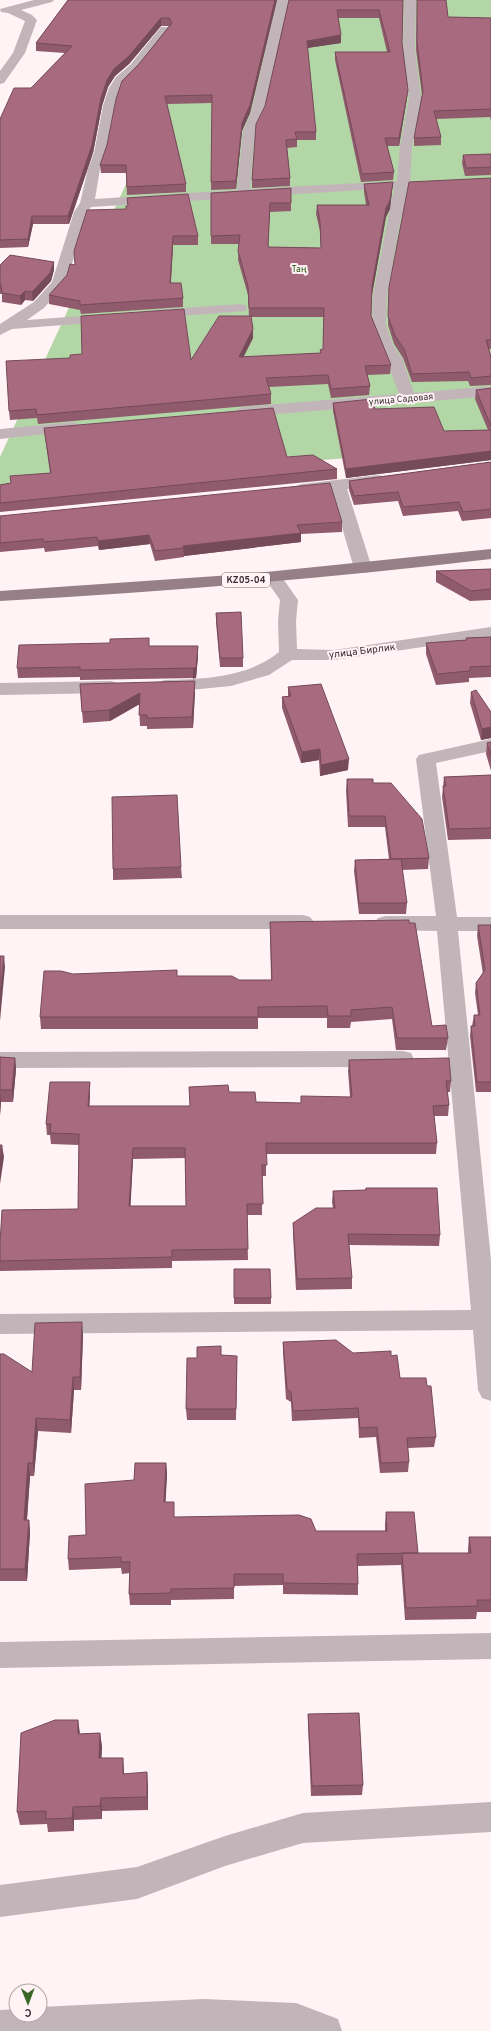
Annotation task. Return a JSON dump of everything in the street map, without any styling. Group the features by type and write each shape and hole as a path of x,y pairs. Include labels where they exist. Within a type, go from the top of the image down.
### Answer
{"main road":[{"name":"KZ05-04","path":"0,596 125,590 273,577 491,554"}],"street":[{"path":"5,10 48,0"},
{"path":"243,194 250,132 257,113 284,0"},
{"path":"408,398 394,358 386,345 379,325 378,311 394,217 398,209 399,192 404,184 406,147 415,98 409,50 410,0"},
{"path":"0,80 19,53 31,20 28,17 5,10"},
{"path":"4,328 39,305 59,283 80,217 87,203 94,169 100,153 109,106 115,88 120,80 134,68 165,29"},
{"path":"87,203 419,183"},
{"path":"141,315 240,308"},
{"path":"4,328 126,316"},
{"name":"улица Садовая","path":"229,414 491,391"},
{"path":"0,434 88,426"},
{"path":"285,491 338,486 393,478"},
{"path":"338,486 363,568"},
{"path":"150,686 214,683 238,678 264,670 281,661 288,654 287,621 289,600 273,577"},
{"name":"улица Бирлик","path":"288,654 334,655 491,632"},
{"path":"0,689 127,686"},
{"path":"491,745 426,759 447,924 488,1320 491,1390"},
{"path":"0,922 325,922"},
{"path":"364,922 491,924"},
{"path":"0,1060 460,1059"},
{"path":"0,1324 488,1320"},
{"path":"0,1655 491,1646"},
{"path":"0,1901 35,1894 137,1883 225,1851 302,1828 491,1817"},
{"path":"0,2026 204,2015 296,2019 326,2031"}],"green space":[{"name":"Таң","path":"211,0 491,0 491,446 0,487 0,457"}],"building":[{"path":"68,0 275,0 250,105 242,123 236,181 211,182 212,95 165,96 186,184 127,187 126,165 100,165 107,145 116,99 122,81 139,64 172,23 169,18 161,18 129,56 114,69 107,80 101,98 92,145 68,216 32,216 28,239 0,240 0,119 14,88 31,88 72,46 36,43"},
{"path":"289,0 403,0 402,43 408,90 399,138 385,138 394,172 362,174 335,52 390,52 379,10 337,10 341,35 307,41 316,132 295,132 297,139 286,140 290,178 252,180 256,124 265,106"},
{"path":"417,0 446,0 448,17 491,18 491,109 434,111 441,137 414,138 423,91 417,42"},
{"path":"491,154 491,167 466,168 463,155"},
{"path":"491,178 491,340 486,340 491,357 491,376 471,378 469,372 412,374 404,349 395,336 388,316 389,287 409,182"},
{"path":"393,182 390,200 386,208 372,286 371,316 391,365 365,366 370,386 331,389 328,375 266,378 271,394 37,415 36,409 9,411 6,361 70,358 70,355 82,354 81,316 184,309 191,360 219,316 251,316 253,329 239,357 321,353 320,350 323,349 324,308 249,308 248,286 238,251 240,235 211,236 211,193 291,188 291,203 270,203 268,247 321,248 320,222 317,205 369,205 364,184"},
{"path":"188,194 198,236 173,236 170,283 181,283 183,298 80,305 80,301 49,295 67,275 70,264 75,265 74,251 87,210 126,209 126,206 128,206 127,198"},
{"path":"10,255 54,262 50,273 32,292 25,291 20,296 2,293 0,285 0,265"},
{"path":"491,388 491,426 476,390"},
{"path":"372,399 375,409 434,407 444,431 491,430 491,451 346,469 333,403"},
{"path":"273,408 287,457 313,455 337,469 0,503 0,485 11,483 10,476 51,473 44,428"},
{"path":"491,462 491,509 463,512 459,502 403,507 398,492 354,496 349,481"},
{"path":"330,483 342,522 297,525 301,533 183,546 184,548 155,551 149,535 98,541 97,537 44,542 43,539 0,543 0,516"},
{"path":"491,569 491,589 471,591 436,571"},
{"path":"241,612 243,658 220,658 216,613"},
{"path":"491,637 491,666 470,667 470,671 437,674 426,643 467,640 466,638"},
{"path":"149,638 149,646 198,646 196,668 80,670 80,667 17,668 19,645 110,643 110,639"},
{"path":"195,681 192,717 147,718 147,715 139,715 140,693 109,710 82,712 80,684"},
{"path":"321,684 349,759 321,765 320,749 302,752 282,697 291,696 288,687"},
{"path":"476,690 491,712 491,727 482,729 471,692"},
{"path":"491,742 491,757 487,743"},
{"path":"491,775 491,828 449,829 443,786 446,786 444,777"},
{"path":"347,779 373,779 373,783 391,783 422,819 429,858 391,859 385,816 349,816"},
{"path":"177,795 181,867 113,869 112,797"},
{"path":"401,859 407,903 359,903 355,860"},
{"path":"409,920 409,923 415,923 432,1026 446,1025 448,1038 397,1038 392,1007 351,1010 351,1016 328,1016 327,1006 258,1007 258,1017 40,1017 44,971 61,971 73,974 177,970 177,976 232,976 239,980 272,980 270,922"},
{"path":"478,925 491,925 491,1082 477,1082 471,1026 475,1026 474,1015 480,1015 476,983 485,970"},
{"path":"0,956 4,956 0,996"},
{"path":"0,1057 15,1058 12,1090 0,1090"},
{"path":"449,1058 451,1081 446,1081 449,1105 433,1106 437,1143 266,1143 267,1165 262,1165 263,1204 247,1204 248,1249 172,1250 172,1257 0,1261 2,1210 78,1209 79,1134 50,1133 51,1124 46,1124 50,1082 90,1082 88,1106 190,1106 189,1087 228,1085 229,1092 255,1092 256,1102 301,1103 301,1096 352,1097 349,1060","holes":["133,1148 185,1148 186,1206 129,1206"]},
{"path":"0,1145 2,1145 0,1163"},
{"path":"366,1188 437,1188 440,1235 348,1234 352,1278 297,1279 293,1223 316,1208 335,1208 333,1191 366,1190"},
{"path":"234,1269 270,1269 271,1298 234,1298"},
{"path":"82,1322 80,1377 73,1377 70,1420 36,1418 33,1463 28,1463 24,1520 29,1520 25,1569 0,1569 0,1354 4,1354 32,1372 35,1323"},
{"path":"336,1340 353,1353 391,1351 391,1356 397,1355 400,1378 426,1378 427,1386 431,1386 436,1437 407,1438 409,1462 381,1463 377,1427 360,1428 358,1408 293,1411 291,1392 287,1389 283,1342"},
{"path":"221,1346 221,1355 237,1356 236,1409 186,1409 187,1358 197,1358 197,1347"},
{"path":"135,1463 166,1463 164,1502 174,1502 174,1517 299,1515 311,1519 316,1531 387,1531 386,1512 414,1512 418,1553 357,1554 358,1584 283,1583 283,1574 234,1574 234,1588 171,1589 171,1593 129,1594 130,1562 121,1562 121,1557 68,1559 69,1536 86,1535 85,1484 134,1480"},
{"path":"469,1537 491,1537 491,1600 477,1600 478,1606 406,1608 402,1553 471,1553"},
{"path":"359,1713 363,1785 312,1786 308,1714"},
{"path":"55,1720 78,1720 78,1734 100,1733 99,1758 123,1758 123,1774 147,1772 147,1797 101,1798 100,1806 73,1807 72,1818 46,1819 46,1811 17,1812 21,1733"}]}
